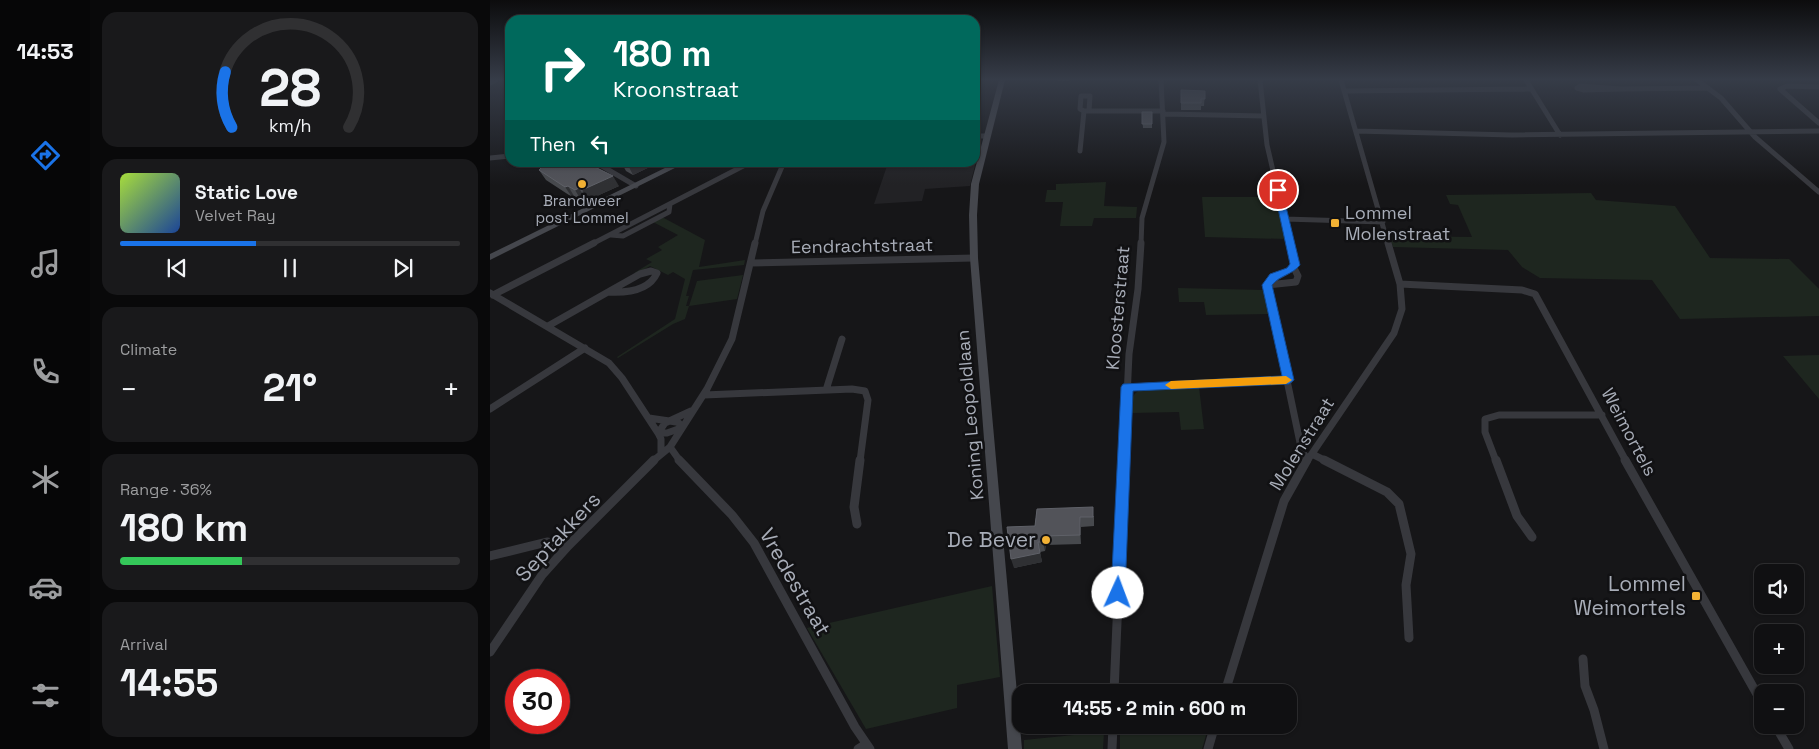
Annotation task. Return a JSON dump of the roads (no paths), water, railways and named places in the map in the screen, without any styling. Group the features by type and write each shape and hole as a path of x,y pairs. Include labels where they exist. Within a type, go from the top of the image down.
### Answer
{"main road":[{"name":"Koning Leopoldlaan","path":"980,161 993,115"},
{"path":"490,257 674,167"},
{"name":"Koning Leopoldlaan","path":"978,167 974,200 974,258 1015,749"}],"street":[{"path":"1080,151 1086,115"},
{"name":"Kloosterstraat","path":"1114,684 1130,340 1138,289 1142,218 1163,149 1164,115"},
{"path":"1229,115 1264,116 1267,145 1285,219 1294,268 1298,276 1296,282 1267,285"},
{"name":"Molenstraat","path":"1227,684 1276,521 1284,501 1310,456 1394,332 1402,309 1400,284 1351,115"},
{"path":"1547,115 1560,135"},
{"path":"1735,115 1750,132 1819,192"},
{"path":"1356,131 1560,135 1819,131"},
{"path":"980,136 987,136"},
{"path":"490,158 505,156"},
{"path":"604,167 636,186"},
{"path":"492,294 741,167"},
{"name":"Septakkers","path":"490,652 537,581 568,546 661,453 670,447 704,395 732,339 763,211 782,167"},
{"path":"1285,219 1383,222"},
{"name":"Eendrachtstraat","path":"751,263 974,258"},
{"path":"1267,285 1274,277 1294,268"},
{"path":"548,326 607,292 646,271 656,273 654,278 631,292 607,292"},
{"name":"Weimortels","path":"1400,284 1516,289 1535,294 1539,298 1662,528 1754,689"},
{"path":"1267,285 1289,380 1302,452 1387,492 1399,504 1411,554 1406,586 1409,638"},
{"path":"492,294 585,348 617,371 658,433 661,439 661,453"},
{"path":"826,390 842,339"},
{"path":"490,409 585,348"},
{"path":"1127,387 1289,380"},
{"path":"704,395 860,389 868,395 854,507 857,524"},
{"name":"Septakkers","path":"658,433 665,423 687,414 697,406"},
{"path":"1532,536 1517,516 1485,432 1485,419 1500,415 1602,415"},
{"path":"649,418 660,421 673,420 679,423 681,428 667,433 658,433"},
{"name":"Vredestraat","path":"670,447 681,463 732,515 754,543 864,747"},
{"path":"490,556 547,542 556,542 568,546"},
{"path":"1583,659 1585,686 1594,710 1604,749"},
{"path":"1112,749 1113,734"},
{"path":"1208,749 1212,734"},
{"path":"1780,734 1789,749"}],"place":[{"name":"Brandweer post Lommel","path":"582,184"},
{"name":"Lommel Molenstraat","path":"1335,223"},
{"name":"De Bever","path":"1046,540"},
{"name":"Lommel Weimortels","path":"1696,596"}]}
